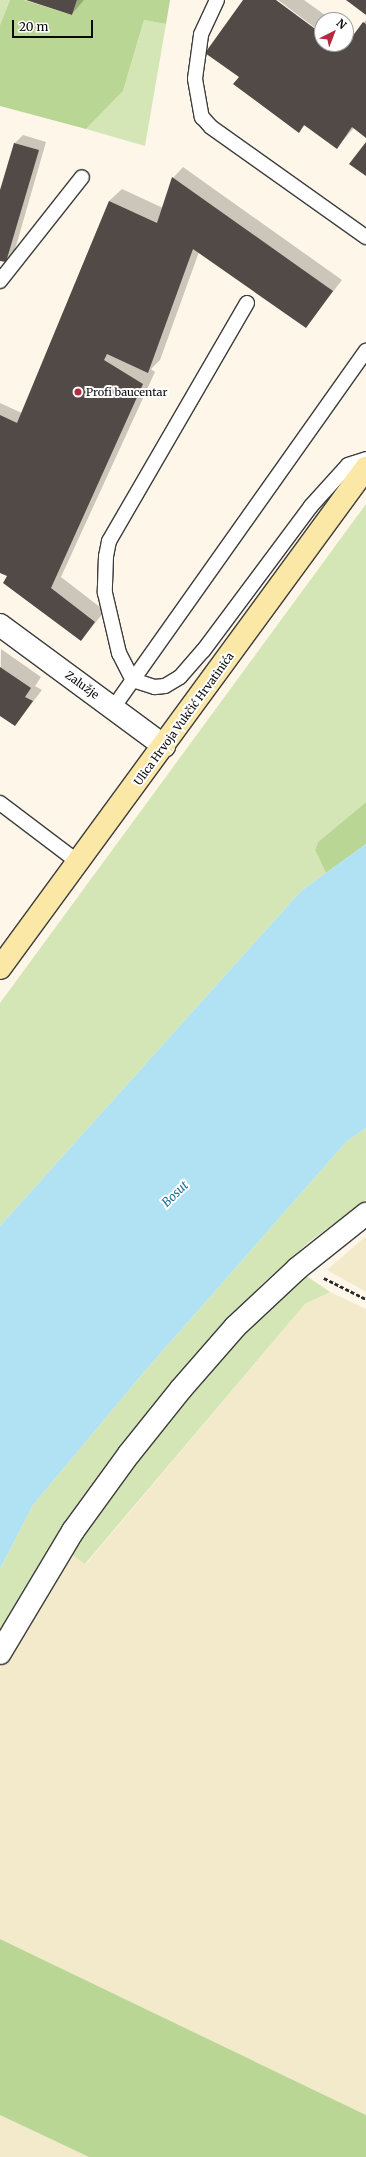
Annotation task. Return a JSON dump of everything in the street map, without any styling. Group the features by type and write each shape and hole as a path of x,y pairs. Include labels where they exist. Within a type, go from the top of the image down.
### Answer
{"main road":[{"name":"Ulica Hrvoja Vukčić Hrvatinića","path":"0,968 164,746 366,468"}],"street":[{"name":"Zalužje","path":"0,625 164,746"},
{"path":"0,1653 73,1531 129,1454 235,1327 304,1264 366,1214"}],"lane":[{"path":"217,0 201,35 195,79 202,117 211,127 366,237"},
{"path":"0,281 82,177"},
{"path":"247,303 109,541 106,556 105,593 119,653 133,680 155,687 165,686 180,677 203,650 311,506 348,465 366,459"},
{"path":"114,708 366,351"},
{"path":"0,803 78,862"}],"path":[{"path":"304,1264 328,1281 366,1299"}],"shaded area":[{"path":"366,1236 366,1292 327,1270"},
{"path":"330,1292 366,1309 366,2115 0,1939 0,1668 69,1553 86,1564 305,1304"},
{"path":"0,2115 89,2157 0,2157"}],"green space":[{"path":"0,0 10,0 0,25"},
{"path":"10,0 24,0 72,15 77,0 170,0 166,24 144,20 123,91 86,129 0,106 0,25"},
{"path":"144,20 166,24 145,146 86,129 123,91"},
{"path":"366,504 366,802 318,842 315,850 326,873 301,891 0,1226 0,1003"},
{"path":"366,802 366,844 326,873 315,850 318,842"},
{"path":"366,1128 366,1200 309,1242 262,1284 174,1380 0,1632 0,1569 33,1505 144,1372 347,1141"},
{"path":"305,1275 330,1292 305,1304 85,1564 69,1553 141,1452 214,1362"},
{"path":"0,1939 366,2115 366,2157 89,2157 0,2115"}],"water":[{"name":"Bosut","path":"366,844 366,1128 347,1141 144,1372 33,1505 0,1569 0,1226 301,891"}],"building":[{"path":"26,0 77,0 72,15"},
{"path":"243,0 276,0 314,28 314,52 354,52 354,34 363,22 366,24 366,138 352,127 337,149 304,125 299,133 233,84 239,77 205,53"},
{"path":"346,0 366,0 366,15"},
{"path":"366,142 366,176 349,164"},
{"path":"14,143 39,150 6,262 0,261 0,190"},
{"path":"172,177 333,291 306,328 193,249 148,373 107,354 104,360 143,384 51,588 95,622 81,641 3,583 7,576 0,573 0,415 17,423 109,201 157,223"},
{"path":"0,667 31,688 25,697 33,701 15,726 0,716"}],"place":[{"name":"Profi baucentar","path":"78,392"}]}
